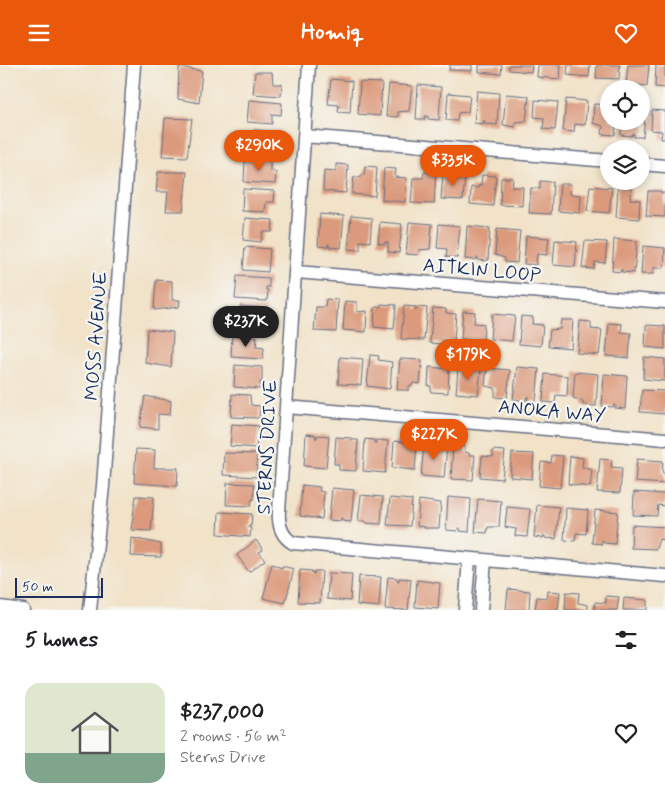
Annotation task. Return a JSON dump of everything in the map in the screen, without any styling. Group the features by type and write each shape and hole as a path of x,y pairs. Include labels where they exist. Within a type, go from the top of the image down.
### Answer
{"street":[{"name":"MOSS AVENUE","path":"90,610 103,486 134,65"},
{"name":"STERNS DRIVE","path":"310,65 278,521 287,539 293,543 665,576"},
{"path":"304,137 600,160"},
{"path":"650,165 665,166"},
{"name":"AITKIN LOOP","path":"296,272 665,302"},
{"name":"ANOKA WAY","path":"286,407 665,439"},
{"path":"465,610 469,559"},
{"path":"481,610 485,560"},
{"path":"0,607 23,610"}],"building":[{"path":"450,65 472,65 472,71 449,70"},
{"path":"479,65 502,65 501,74 479,72"},
{"path":"509,65 532,65 531,72 509,70"},
{"path":"538,65 561,65 560,79 537,77"},
{"path":"568,65 590,65 589,77 567,75"},
{"path":"597,65 620,65 619,79 596,78"},
{"path":"628,65 649,65 648,80 626,80"},
{"path":"656,65 665,65 665,88 655,87"},
{"path":"179,67 202,71 199,103 178,99"},
{"path":"255,72 272,72 273,84 282,84 281,96 253,94"},
{"path":"331,79 352,81 350,113 338,112 339,105 328,104"},
{"path":"360,82 382,83 380,116 358,114"},
{"path":"389,84 412,86 409,111 398,112 398,117 386,116"},
{"path":"418,85 441,87 439,120 428,119 428,116 425,116 425,119 416,119"},
{"path":"477,91 499,93 497,125 485,124 485,121 483,121 483,124 474,123"},
{"path":"448,93 470,95 468,112 458,113 457,121 446,120"},
{"path":"506,94 529,96 526,121 515,122 515,127 503,125"},
{"path":"566,99 587,101 585,125 575,124 574,132 563,131"},
{"path":"249,100 282,103 281,115 272,114 272,124 247,122"},
{"path":"535,100 558,102 555,130 543,129 544,118 534,117"},
{"path":"594,104 600,104 600,125 593,123"},
{"path":"652,110 665,111 665,139 661,139 662,131 651,130"},
{"path":"165,118 192,119 187,157 162,156"},
{"path":"254,130 278,132 277,154 252,153"},
{"path":"602,130 615,130 615,135 602,134"},
{"path":"621,130 644,130 643,137 634,137 634,134 632,136 621,135"},
{"path":"245,159 270,161 270,171 276,172 275,184 244,182"},
{"path":"336,164 348,165 346,193 323,191 324,170 336,171"},
{"path":"365,166 377,167 375,196 352,194 354,177 364,175"},
{"path":"384,168 396,169 395,177 407,178 405,202 382,200"},
{"path":"158,172 187,172 183,211 166,211 168,192 156,192"},
{"path":"424,172 436,172 434,204 411,203 413,178 423,178"},
{"path":"443,174 465,176 463,200 441,199"},
{"path":"482,175 496,176 493,206 470,204 471,187 478,188 479,185 481,186"},
{"path":"501,178 513,178 512,187 523,187 522,206 500,205"},
{"path":"540,181 553,182 551,214 529,213 531,188 540,189"},
{"path":"560,184 571,184 570,194 581,195 580,213 558,211"},
{"path":"590,186 600,187 600,190 612,190 609,213 587,211"},
{"path":"243,189 275,191 274,202 266,202 265,212 242,211"},
{"path":"618,190 631,190 630,199 640,200 639,219 616,217"},
{"path":"648,191 661,191 661,193 665,193 665,217 646,216"},
{"path":"320,214 344,216 341,248 329,247 329,244 328,247 318,246"},
{"path":"351,216 372,218 370,242 360,241 360,250 348,249"},
{"path":"245,218 273,220 272,232 263,232 261,242 243,240"},
{"path":"380,222 402,224 399,253 388,252 388,242 385,242 385,244 378,243"},
{"path":"409,222 432,224 430,249 419,250 418,255 406,254"},
{"path":"439,224 460,226 457,258 446,257 447,249 437,248"},
{"path":"467,226 490,228 488,261 478,260 478,257 476,260 465,259"},
{"path":"497,229 520,231 517,263 505,262 505,258 495,255"},
{"path":"526,236 549,238 547,255 537,254 536,265 524,264"},
{"path":"614,239 637,241 634,273 622,272 621,269 621,272 612,271"},
{"path":"555,240 577,242 575,267 553,265"},
{"path":"585,241 607,242 605,263 595,262 594,269 582,268"},
{"path":"643,246 665,248 664,268 653,268 653,274 641,274"},
{"path":"245,247 270,249 268,272 243,270"},
{"path":"237,276 269,278 269,287 266,287 266,290 268,290 267,301 235,299"},
{"path":"156,280 172,281 172,300 180,300 179,307 154,310"},
{"path":"326,299 338,300 336,332 314,331 316,307 325,307"},
{"path":"345,301 357,302 357,312 367,311 366,332 343,330"},
{"path":"381,304 396,305 394,329 374,327 375,307 381,307"},
{"path":"240,306 266,308 264,331 238,329"},
{"path":"404,306 416,307 415,310 418,307 427,308 424,340 401,339"},
{"path":"433,308 446,309 446,313 456,314 454,341 443,340 443,344 430,343"},
{"path":"463,311 475,312 474,323 484,324 483,341 461,339"},
{"path":"492,314 515,316 512,341 490,339"},
{"path":"521,316 533,317 532,324 543,325 541,346 519,344"},
{"path":"561,320 573,320 571,348 548,346 550,330 560,329"},
{"path":"580,321 591,322 591,329 602,330 599,355 577,353"},
{"path":"609,323 622,324 621,332 631,333 629,358 606,356"},
{"path":"646,325 665,326 665,349 645,347"},
{"path":"147,329 173,332 171,367 145,363"},
{"path":"232,336 257,337 256,347 264,348 263,359 231,357"},
{"path":"370,355 379,356 378,360 392,362 390,389 367,386"},
{"path":"340,357 363,359 361,385 338,384"},
{"path":"644,357 665,359 665,381 643,379"},
{"path":"400,359 422,360 420,384 413,383 412,386 409,386 409,390 397,390"},
{"path":"235,365 262,367 260,389 234,387"},
{"path":"429,367 449,369 448,393 431,392 431,386 428,386"},
{"path":"517,367 539,369 536,401 528,401 528,397 526,397 526,401 513,399"},
{"path":"458,368 481,370 478,395 456,393"},
{"path":"487,368 510,370 507,398 495,397 495,388 485,386"},
{"path":"575,372 598,374 596,406 583,405 583,401 573,398"},
{"path":"545,374 568,376 567,396 556,395 555,403 543,402"},
{"path":"604,374 627,376 625,409 615,408 615,405 613,407 602,406"},
{"path":"642,390 665,391 665,414 640,412"},
{"path":"232,394 250,395 251,405 260,406 259,418 231,417"},
{"path":"145,396 171,401 170,415 158,414 158,429 140,427"},
{"path":"232,424 259,426 256,448 230,446"},
{"path":"306,434 316,435 315,438 318,435 329,436 326,468 304,466"},
{"path":"336,437 358,440 356,471 339,470 339,464 334,464"},
{"path":"365,439 374,440 374,443 376,443 376,440 388,441 385,473 363,471"},
{"path":"394,441 417,444 415,470 392,468"},
{"path":"424,444 433,445 433,448 435,448 435,445 447,446 444,478 421,476"},
{"path":"453,446 465,447 465,452 469,453 469,455 475,455 473,480 451,479"},
{"path":"136,449 155,450 154,468 178,468 177,486 134,483"},
{"path":"493,450 505,451 502,479 480,477 482,456 493,457"},
{"path":"224,453 257,454 256,477 223,475"},
{"path":"512,453 534,454 532,479 510,477"},
{"path":"552,455 563,456 560,488 539,486 541,462 551,463"},
{"path":"570,456 583,458 582,467 592,470 590,487 568,484"},
{"path":"600,459 612,460 611,467 622,468 620,493 597,492"},
{"path":"637,459 663,461 662,473 665,473 665,484 635,482"},
{"path":"227,483 254,484 254,500 252,499 251,506 226,505"},
{"path":"302,485 320,487 319,491 324,492 322,519 300,516"},
{"path":"332,488 354,490 351,522 342,521 342,518 340,521 329,520"},
{"path":"634,492 665,494 665,506 658,505 657,516 633,515"},
{"path":"361,495 383,497 381,524 358,521"},
{"path":"136,496 154,497 151,531 131,530"},
{"path":"448,497 471,499 469,532 460,531 460,528 457,531 446,530"},
{"path":"390,498 412,500 410,526 387,525"},
{"path":"478,499 501,501 499,527 488,527 487,533 475,532"},
{"path":"419,500 441,503 439,528 417,526"},
{"path":"537,505 559,507 556,539 545,538 545,536 543,538 534,537"},
{"path":"507,507 530,509 527,537 515,536 516,529 505,527"},
{"path":"566,508 588,510 586,534 576,533 575,541 564,540"},
{"path":"595,510 618,512 615,544 604,543 602,540 602,544 592,543"},
{"path":"219,512 252,514 251,526 248,526 251,528 250,537 218,534"},
{"path":"632,525 665,527 664,540 659,539 656,549 631,548"},
{"path":"132,538 161,544 161,557 131,556"},
{"path":"256,540 263,550 259,552 265,560 249,572 237,555"},
{"path":"272,564 282,568 282,566 294,569 285,603 263,598"},
{"path":"300,570 312,571 314,574 314,571 322,571 320,603 298,602"},
{"path":"329,573 352,574 350,601 327,599"},
{"path":"359,576 381,577 379,607 357,605"},
{"path":"388,577 397,578 397,581 399,581 399,578 411,579 408,610 385,609"},
{"path":"417,580 440,583 438,609 415,607"},
{"path":"508,589 530,591 529,610 506,610"},
{"path":"548,591 560,592 558,610 535,610 537,597 547,598"},
{"path":"566,592 579,593 578,603 588,605 588,610 565,610"},
{"path":"606,596 619,597 617,610 594,610 595,602 606,603"},
{"path":"624,598 647,600 647,610 623,610"}]}
